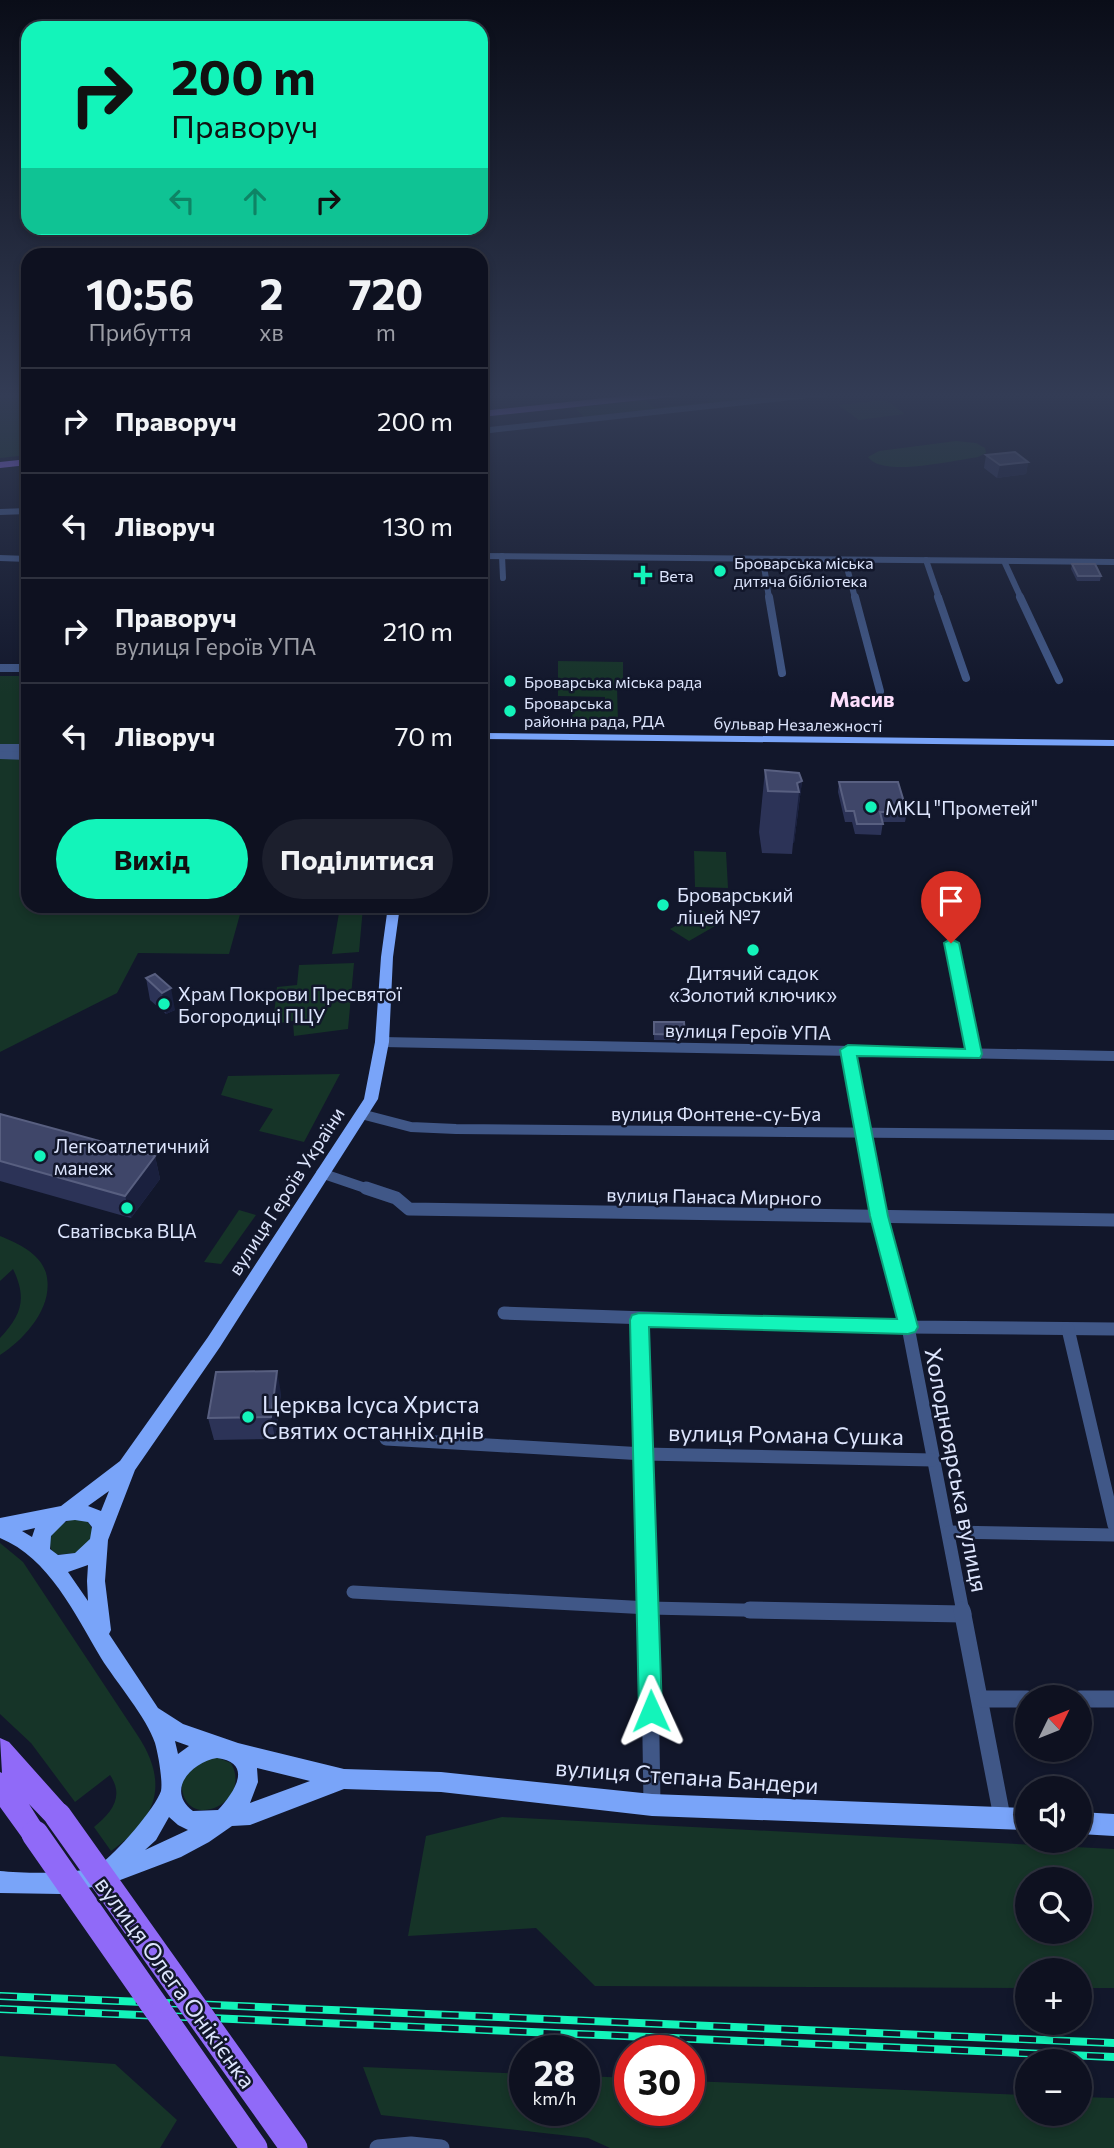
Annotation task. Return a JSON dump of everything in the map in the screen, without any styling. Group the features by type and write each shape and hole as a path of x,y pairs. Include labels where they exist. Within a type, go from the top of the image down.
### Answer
{"main road":[{"name":"бульвар Незалежності","path":"488,736 1114,743"},
{"name":"вулиця Героїв України","path":"101,1536 127,1466 214,1342 371,1099 382,1042 387,957 393,913"},
{"name":"вулиця Героїв України","path":"63,1514 127,1466"},
{"path":"63,1514 42,1532 39,1545 46,1559 74,1594 164,1740 177,1811 192,1821 211,1822 223,1818"},
{"path":"0,1528 63,1514 91,1515 96,1519 101,1536 96,1593 105,1645"},
{"path":"0,1528 20,1538 46,1559 63,1565 79,1562 93,1552 101,1536"},
{"name":"вулиця Степана Бандери","path":"148,1711 177,1732 227,1750 344,1779 441,1782 652,1805 1015,1819"},
{"path":"0,1882 56,1884 106,1872 170,1851 223,1818 241,1802 248,1784 245,1766 227,1750 195,1752 181,1765 148,1832 125,1857 106,1872"},
{"name":"вулиця Олега Онікієнка","path":"0,1751 58,1816 294,2148"},
{"name":"вулиця Степана Бандери","path":"223,1818 250,1814 344,1779"},
{"name":"вулиця Олега Онікієнка","path":"0,1786 254,2148"},
{"path":"1092,1824 1114,1825"}],"street":[{"path":"0,512 21,511"},
{"path":"488,556 1114,562"},
{"path":"502,556 503,578"},
{"path":"0,558 21,559"},
{"path":"763,560 782,673"},
{"path":"845,560 880,691"},
{"path":"926,560 966,678"},
{"path":"1004,561 1059,680"},
{"path":"0,668 21,668"},
{"path":"0,748 21,748"},
{"path":"0,755 21,755"},
{"path":"951,943 974,1054"},
{"name":"вулиця Героїв УПА","path":"382,1042 1114,1056"},
{"name":"Холодноярська вулиця","path":"848,1050 879,1216 908,1327 982,1699 1002,1818"},
{"name":"вулиця Фонтене-су-Буа","path":"361,1114 411,1127 456,1129 1114,1135"},
{"name":"вулиця Панаса Мирного","path":"321,1173 396,1198 409,1209 1114,1220"},
{"path":"504,1313 639,1320 1114,1329"},
{"path":"639,1320 649,1608 652,1805"},
{"path":"1069,1329 1114,1525"},
{"name":"вулиця Романа Сушка","path":"386,1439 643,1454 933,1460"},
{"path":"949,1532 1114,1535"},
{"path":"353,1592 649,1608 963,1614"},
{"path":"982,1699 1015,1699"},
{"path":"1092,1699 1114,1699"},
{"path":"378,2148 399,2145 441,2148"}],"green space":[{"path":"558,661 623,662 623,681 617,686 618,723 572,722 573,707 605,708 605,697 558,696"},
{"path":"0,676 21,676 21,913 240,913 229,954 138,953 117,993 0,1052"},
{"path":"694,851 726,852 728,888 695,887"},
{"path":"703,911 722,922 689,941 670,929"},
{"path":"339,913 362,913 359,952 332,954"},
{"path":"354,963 348,1029 294,1036 293,1021 273,1024 277,987 297,985 299,965"},
{"path":"340,1074 304,1142 259,1131 273,1109 221,1095 228,1076"},
{"path":"239,1210 256,1215 221,1264 204,1262"},
{"path":"0,1236 39,1260 46,1273 48,1285 42,1309 36,1320 19,1340 0,1355 0,1338 13,1322 21,1298 13,1269 0,1281"},
{"path":"73,1519 87,1521 94,1531 85,1552 55,1555 51,1549 50,1538 56,1529"},
{"path":"0,1543 23,1562 138,1736 154,1770 153,1800 148,1813 139,1826 111,1851 94,1827 114,1804 116,1790 110,1775 75,1802 31,1743 0,1714"},
{"path":"211,1755 231,1763 236,1778 233,1792 224,1802 201,1810 190,1806 183,1795 182,1777"},
{"path":"502,1817 1015,1844 1015,1853 1092,1853 1092,1848 1114,1849 1114,1988 1092,1988 1092,1958 1015,1958 1015,1988 595,1986 536,1928 408,1936 426,1836"},
{"path":"0,2056 115,2064 177,2120 160,2148 0,2148"},
{"path":"363,2067 509,2073 509,2126 600,2126 600,2077 614,2077 614,2126 705,2126 705,2082 1015,2095 1015,2126 1092,2126 1092,2097 1114,2098 1114,2148 610,2148 588,2138 381,2115"}],"building":[{"path":"1072,564 1095,564 1101,576 1078,576"},
{"path":"765,770 799,773 802,781 797,783 799,792 768,791"},
{"name":"МКЦ \"Прометей\"","path":"839,782 898,782 907,812 880,812 883,824 857,824 854,811 846,811"},
{"path":"155,974 171,988 162,993 146,978"},
{"path":"654,1022 684,1022 685,1035 654,1034"},
{"path":"0,1114 155,1156 125,1196 0,1161"},
{"path":"277,1371 271,1417 208,1418 216,1372"}],"railway":[{"path":"0,1996 1114,2043"},
{"path":"0,2009 1114,2057"}],"place":[{"name":"Броварська міська дитяча бібліотека","path":"720,571"},
{"name":"Вета","path":"643,575"},
{"name":"Броварська міська рада","path":"510,681"},
{"name":"Броварська районна рада, РДА","path":"510,711"},
{"name":"МКЦ \"Прометей\"","path":"871,807"},
{"name":"Броварський ліцей №7","path":"663,905"},
{"name":"Дитячий садок «Золотий ключик»","path":"753,950"},
{"name":"Храм Покрови Пресвятої Богородиці ПЦУ","path":"164,1004"},
{"name":"Легкоатлетичний манеж","path":"40,1156"},
{"name":"Сватівська ВЦА","path":"127,1208"},
{"name":"Церква Ісуса Христа Святих останніх днів","path":"248,1417"}],"district":[{"name":"Масив","path":"862,698"}],"route":[{"path":"651,1711 639,1320 908,1327 879,1216 848,1050 974,1054 951,943"}]}
